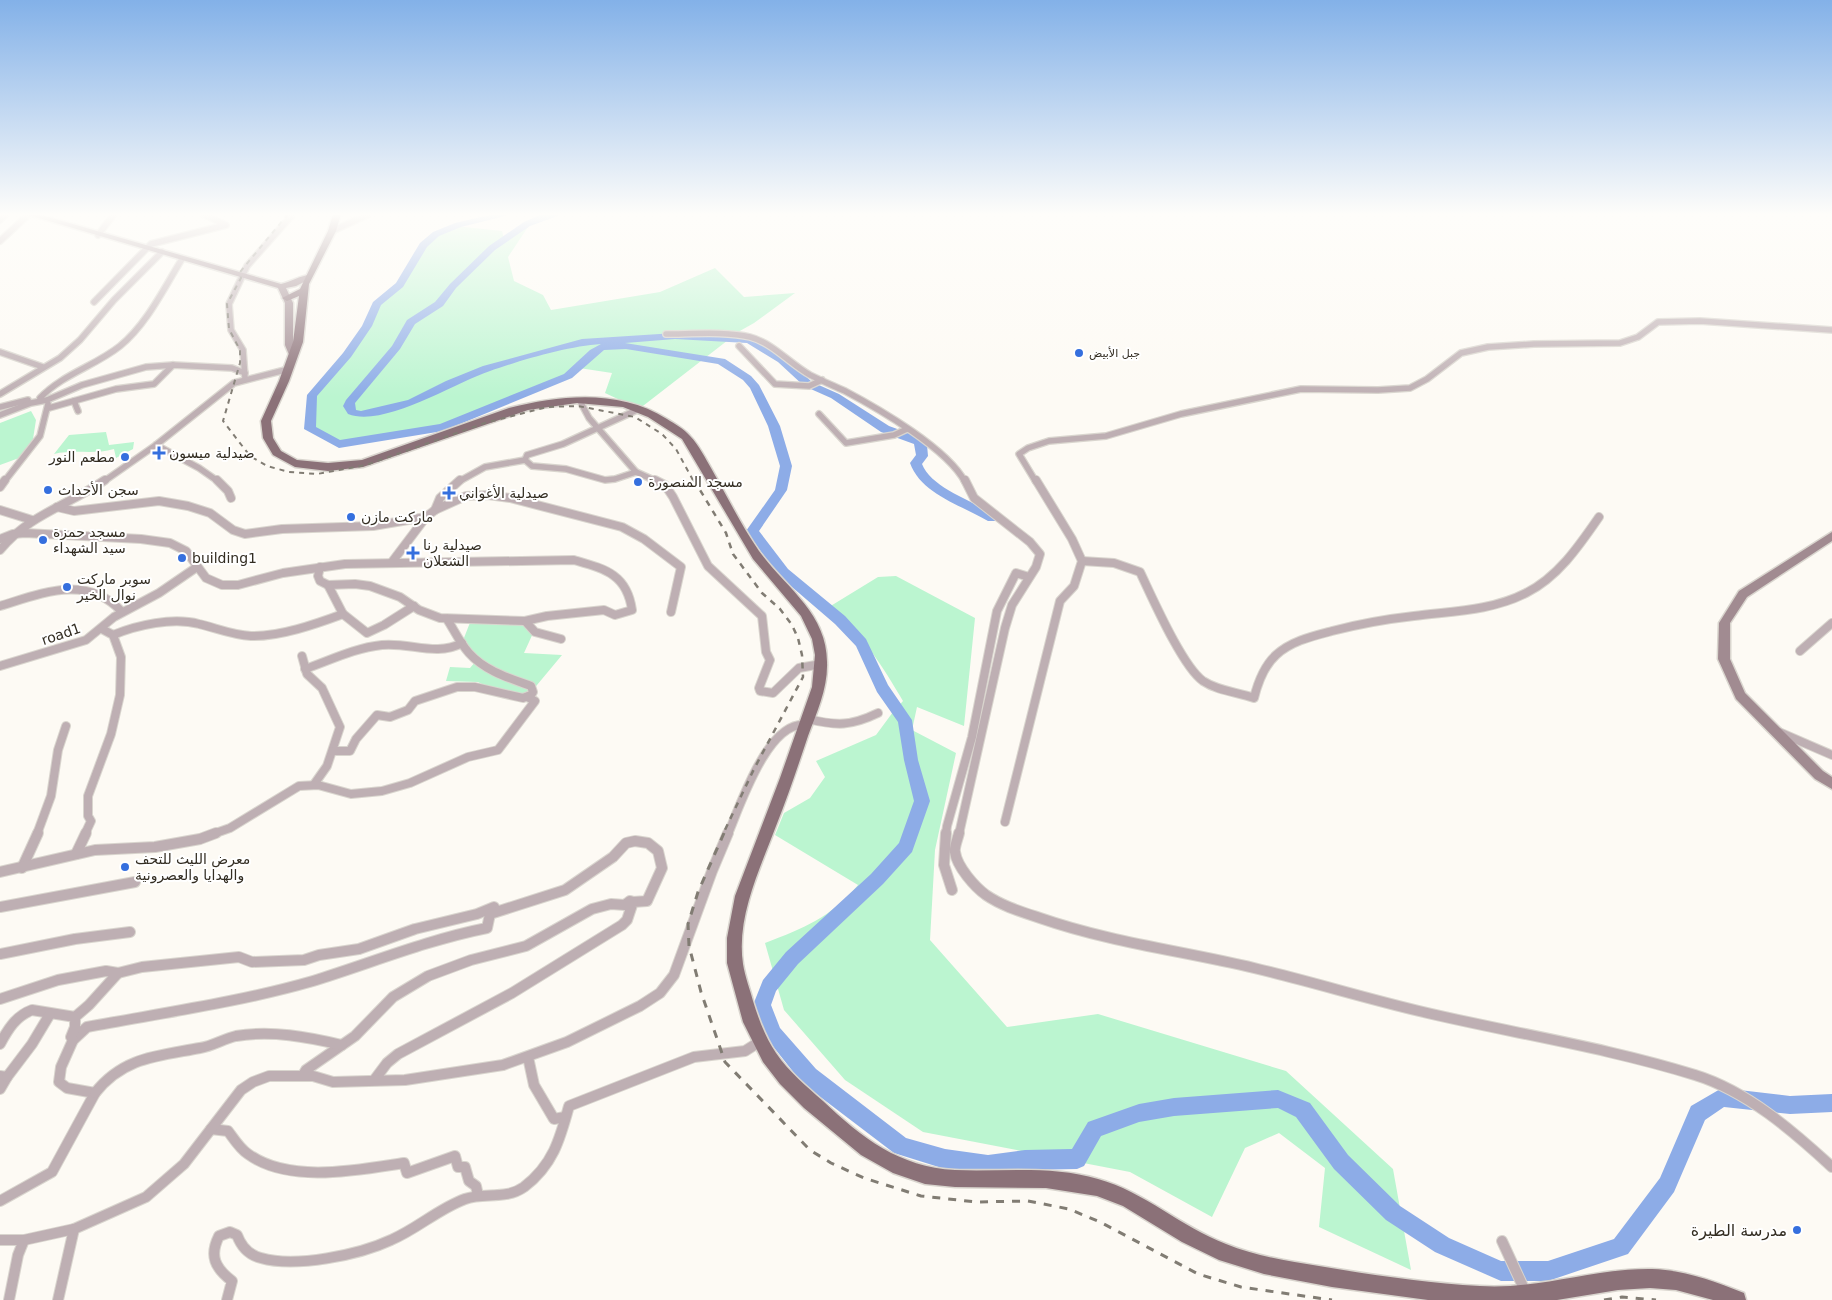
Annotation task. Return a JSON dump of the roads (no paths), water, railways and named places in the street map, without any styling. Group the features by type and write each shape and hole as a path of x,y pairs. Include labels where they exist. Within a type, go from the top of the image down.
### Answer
{"main road":[{"path":"239,275 280,286 293,284 308,277"},
{"path":"308,277 304,290 298,342 266,421 268,438 277,453 295,463 328,467 363,463 514,410 556,402 580,401 613,403 639,409 671,426 686,437 757,556 796,599 808,616 814,628 821,652 818,690 742,897 734,936 735,973 748,1017 760,1042 780,1072 846,1133 881,1158 918,1173 948,1178 1048,1180 1093,1185 1126,1197 1192,1238 1243,1260 1329,1277 1488,1296 1525,1290 1638,1279 1686,1283 1709,1288 1737,1300"},
{"path":"280,286 287,298 290,313 289,345 293,355"},
{"path":"287,298 304,290"},
{"path":"1832,536 1743,594 1725,623 1724,659 1740,696 1819,775 1832,784"}],"street":[{"path":"94,302 120,275"},
{"path":"0,394 28,379 43,367 60,358 80,340 114,300 139,275"},
{"path":"0,487 36,442 43,429 49,408 44,399 46,391 68,376 93,364 129,338 171,275"},
{"path":"244,276 229,304 231,330 243,350 245,376"},
{"path":"1006,822 1060,601 1074,586 1082,562 1072,539 1019,454 1025,449 1038,444 1103,436 1138,428 1181,414 1302,389 1378,390 1410,388 1427,379 1461,354 1488,347 1534,344 1620,343 1638,337 1658,322 1700,321 1832,330"},
{"path":"666,334 750,337 764,343 819,382 949,460 960,472 974,498 1030,542 1040,554 1036,567 1023,575 1005,628 955,852 966,876 986,895 1032,916 1110,938 1254,968 1419,1011 1598,1050 1697,1075 1728,1088 1766,1112 1814,1150 1832,1167"},
{"path":"739,346 744,349 748,357 767,372 775,384 809,386 819,382"},
{"path":"0,352 43,367"},
{"path":"49,408 116,389 154,384 172,365"},
{"path":"0,415 82,385 130,370 156,366 232,368 245,376 286,375"},
{"path":"263,376 286,375"},
{"path":"0,540 13,534 32,520 92,489 156,445 245,376"},
{"path":"0,408 44,399"},
{"path":"74,401 78,411"},
{"path":"580,401 589,418 636,472 665,485 674,497 708,566 762,616 766,652 770,660 759,688 760,691 773,693 799,668 821,664"},
{"path":"525,460 527,455 547,450 599,429 639,409"},
{"path":"819,414 846,443 870,436 904,432"},
{"path":"156,445 217,480 227,489 231,498"},
{"path":"435,510 435,502 441,495 469,472 485,466 525,460 532,466 566,469 605,480 615,480 636,472"},
{"path":"392,562 426,517 435,510 455,499 483,494 536,504 553,510 608,522 652,544 681,566 671,612"},
{"path":"57,507 74,510 171,502 214,515 227,526 238,532 248,534 280,529 368,527 403,524 426,517"},
{"path":"0,510 32,520"},
{"path":"1082,562 1114,563 1140,572 1165,623 1196,673 1209,685 1254,698 1257,685 1264,671 1282,650 1310,637 1381,620 1484,607 1526,593 1554,572 1584,539 1599,517"},
{"path":"0,550 13,534"},
{"path":"13,534 152,540 170,543 186,551 206,578 214,583 231,585 320,567 392,562 574,560 613,573 623,584 632,603 632,610 615,615 604,610 535,618 525,621 447,619 425,613 400,597 370,586 355,584 328,585 320,581 318,576 320,567"},
{"name":"road1","path":"0,666 86,640 122,612 159,593 197,567"},
{"path":"952,890 944,865 947,826 972,736 997,611 1016,573 1023,575"},
{"path":"328,585 343,614 367,633 384,625 414,606"},
{"path":"0,606 38,595 75,589 101,596 115,603 122,612"},
{"path":"113,636 129,628 157,623 180,622 197,623 227,633 252,636 305,628 343,614"},
{"path":"447,619 462,643 476,660 502,676 531,686 532,692 527,697"},
{"path":"525,621 527,626 534,631 561,639"},
{"path":"1800,650 1832,623"},
{"path":"76,854 91,821 88,816 88,796 110,734 120,695 121,657 113,636 102,628"},
{"path":"305,670 334,657 374,646 392,644 436,650 462,643"},
{"path":"302,656 307,674 322,688 340,727 340,734 327,766 315,783"},
{"path":"0,872 95,850 155,847 206,837 230,828 299,786 315,783 345,793 357,794 385,791 401,786 472,755 484,751 498,750 535,701 527,697 516,698 475,687 448,689 415,701 408,710 390,716 377,715 356,739 350,751 333,751"},
{"path":"0,1240 24,1240 74,1229 146,1197 184,1164 241,1090 253,1082 269,1076 303,1075 333,1082 375,1079 405,1080 503,1065 528,1058 567,1042 640,1006 660,992 674,975 712,871 759,762 779,736 798,724 807,722 840,725 856,724 878,713"},
{"path":"22,868 35,840 51,796 58,750 66,726"},
{"path":"1775,730 1832,755"},
{"path":"303,1075 306,1070 369,1023 393,997 428,976 471,960 526,946 592,909 611,904 625,905 630,901 647,901 662,868 658,852 648,843 635,840 626,843 613,857 564,890 543,899 490,914"},
{"path":"0,907 135,882"},
{"path":"375,1079 387,1063 398,1054 566,962 622,924 627,920 633,902"},
{"path":"0,999 58,980 106,971 118,973 142,967 239,957 252,962 304,960 319,955 359,949 415,929 478,914 494,907 490,914 487,928 452,934 312,981 249,996 87,1027 73,1040 61,1067 59,1082 67,1088 95,1093"},
{"path":"0,954 76,938 130,932"},
{"path":"1,1040 17,1019 28,1011 43,1011 50,1014 75,1017 89,1005 118,973"},
{"path":"0,1089 4,1077 32,1044 50,1014"},
{"path":"73,1040 71,1037 75,1027 75,1017"},
{"path":"0,1201 52,1172 95,1093 114,1071 156,1055 210,1047 225,1039 274,1034 308,1037 342,1045"},
{"path":"227,1300 232,1281 220,1273 213,1260 213,1252 219,1236 230,1232 237,1235 240,1245 260,1258 296,1260 319,1259 357,1251 388,1241 423,1224 462,1200 478,1196 502,1197 522,1189 541,1170 562,1136 569,1106 694,1057 745,1051 760,1042"},
{"path":"528,1058 532,1079 537,1090 550,1107 554,1119 566,1117"},
{"path":"211,1129 228,1131 246,1153 260,1162 292,1170 333,1173 404,1163 406,1173 455,1156 458,1167 465,1166 469,1181 475,1184 479,1190 478,1196"},
{"path":"58,1300 74,1229"},
{"path":"9,1300 18,1255 24,1240"},
{"path":"1502,1241 1525,1290"}],"waterway":[{"path":"405,275 400,285 377,304 367,326 347,355 312,395 310,429 339,444 443,427 568,376 602,347 626,346 721,361 747,378 755,387 774,426 786,466 781,490 768,511 752,531 783,572 840,620 861,643 882,688 905,720 911,760 922,801 906,847 877,879 792,958 769,986 762,1005 774,1034 809,1076 901,1146 945,1159 988,1165 1025,1160 1077,1159 1095,1129 1139,1113 1174,1107 1278,1099 1303,1110 1341,1162 1393,1213 1442,1245 1501,1271 1548,1271 1621,1247 1667,1185 1698,1113 1722,1097 1790,1105 1832,1103"},
{"path":"465,275 439,304 411,322 396,347 350,402 349,406 352,412 360,415 412,403 450,383 487,368 582,342 675,336 739,338 750,340 765,348 782,360 808,384 835,396 885,429 918,441 921,445 922,456 916,463 919,471 926,479 936,487 992,518"}],"railway":[{"path":"240,275 241,278 227,304 229,329 240,350 240,363 223,421 250,456 267,466 289,472 317,474 366,465 485,423 547,407 578,406 635,417 662,434 676,449 694,482"},
{"path":"694,480 726,533 733,554 762,593 780,609 792,625 798,638 802,655 803,677 754,769 723,834"},
{"path":"724,833 698,892 688,924 689,946 701,992 725,1062 810,1150 831,1163 864,1178 921,1196 976,1202 1028,1201 1069,1209 1100,1222 1198,1274 1241,1287 1332,1300"},
{"path":"1604,1300 1622,1297 1656,1300"}],"place":[{"name":"جبل الأبيض","path":"1079,353"},
{"name":"صيدلية ميسون","path":"159,453"},
{"name":"مطعم النور","path":"125,457"},
{"name":"مسجد المنصورة","path":"638,482"},
{"name":"سجن الأحداث","path":"48,490"},
{"name":"صيدلية الأغواني","path":"449,493"},
{"name":"ماركت مازن","path":"351,517"},
{"name":"مسجد حمزة سيد الشهداء","path":"43,540"},
{"name":"صيدلية رنا الشعلان","path":"413,553"},
{"name":"building1","path":"182,558"},
{"name":"سوبر ماركت نوال الخير","path":"67,587"},
{"name":"معرض الليث للتحف والهدايا والعصرونية","path":"125,867"},
{"name":"مدرسة الطيرة","path":"1797,1230"}]}
